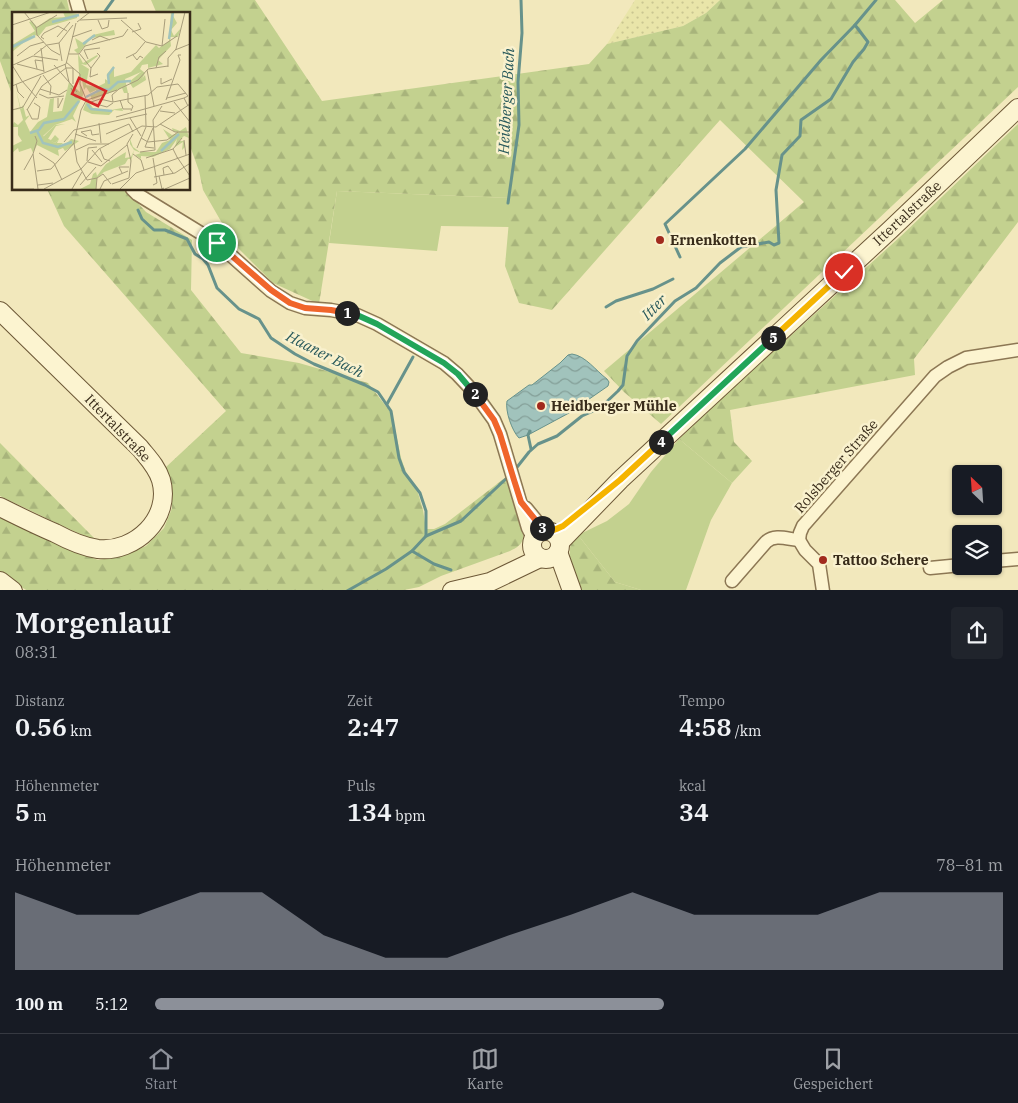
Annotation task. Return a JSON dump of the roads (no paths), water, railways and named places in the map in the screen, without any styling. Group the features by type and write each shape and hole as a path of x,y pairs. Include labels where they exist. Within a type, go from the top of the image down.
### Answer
{"main road":[{"name":"Ittertalstraße","path":"453,590 519,556 546,545 563,526 620,480 890,230 1018,108"},
{"name":"Ittertalstraße","path":"0,311 140,448 157,471 161,481 162,501 159,514 152,526 141,536 131,544 106,550 95,549 74,542 0,507"},
{"path":"546,545 566,590"},
{"path":"546,545 572,590"},
{"path":"0,581 13,590"}],"street":[{"path":"133,190 217,243 271,290 290,303 305,308 357,315 377,324 444,363 458,374 494,420 521,502 537,523 546,545"},
{"name":"Rolsberger Straße","path":"799,540 803,526 935,376 966,358 1018,350"},
{"path":"732,581 766,542 770,538 775,537 799,540 805,550 819,564 823,590"},
{"path":"1002,560 1018,558"},
{"path":"930,568 952,565"}],"water":[{"path":"572,354 591,364 607,379 609,382 608,386 569,413 519,438 510,421 507,401 529,385 532,385 568,355"}],"waterway":[{"name":"Haaner Bach","path":"104,12 113,0"},
{"name":"Heidberger Bach","path":"508,203 519,125 518,82 522,33 521,0"},
{"name":"Itter","path":"514,471 538,444 557,436 582,416 600,408 618,391 623,385 627,356 637,341 675,301 696,288 720,263 741,247 769,242 774,245 779,243 776,190 782,155 800,136 801,120 831,99 853,62 864,49 868,42 855,25 876,0"},
{"path":"680,257 665,224 745,149 821,60 855,25"},
{"name":"Haaner Bach","path":"138,210 142,219 154,230 165,230 187,239 195,254 208,265 217,288 239,309 259,319 271,338 314,364 378,392 391,411 399,458 404,472 420,493 426,511 426,536"},
{"path":"606,307 616,301 653,289 673,279"},
{"name":"Heidberger Bach","path":"387,404 413,357"},
{"path":"530,431 528,435 531,449"},
{"name":"Haaner Bach","path":"349,590 386,569 412,551 426,536 461,521 509,476"},
{"path":"412,551 434,564 451,570"}],"place":[{"name":"Ernenkotten","path":"660,240"},
{"name":"Heidberger Mühle","path":"541,406"},
{"name":"Tattoo Schere","path":"823,560"}]}
